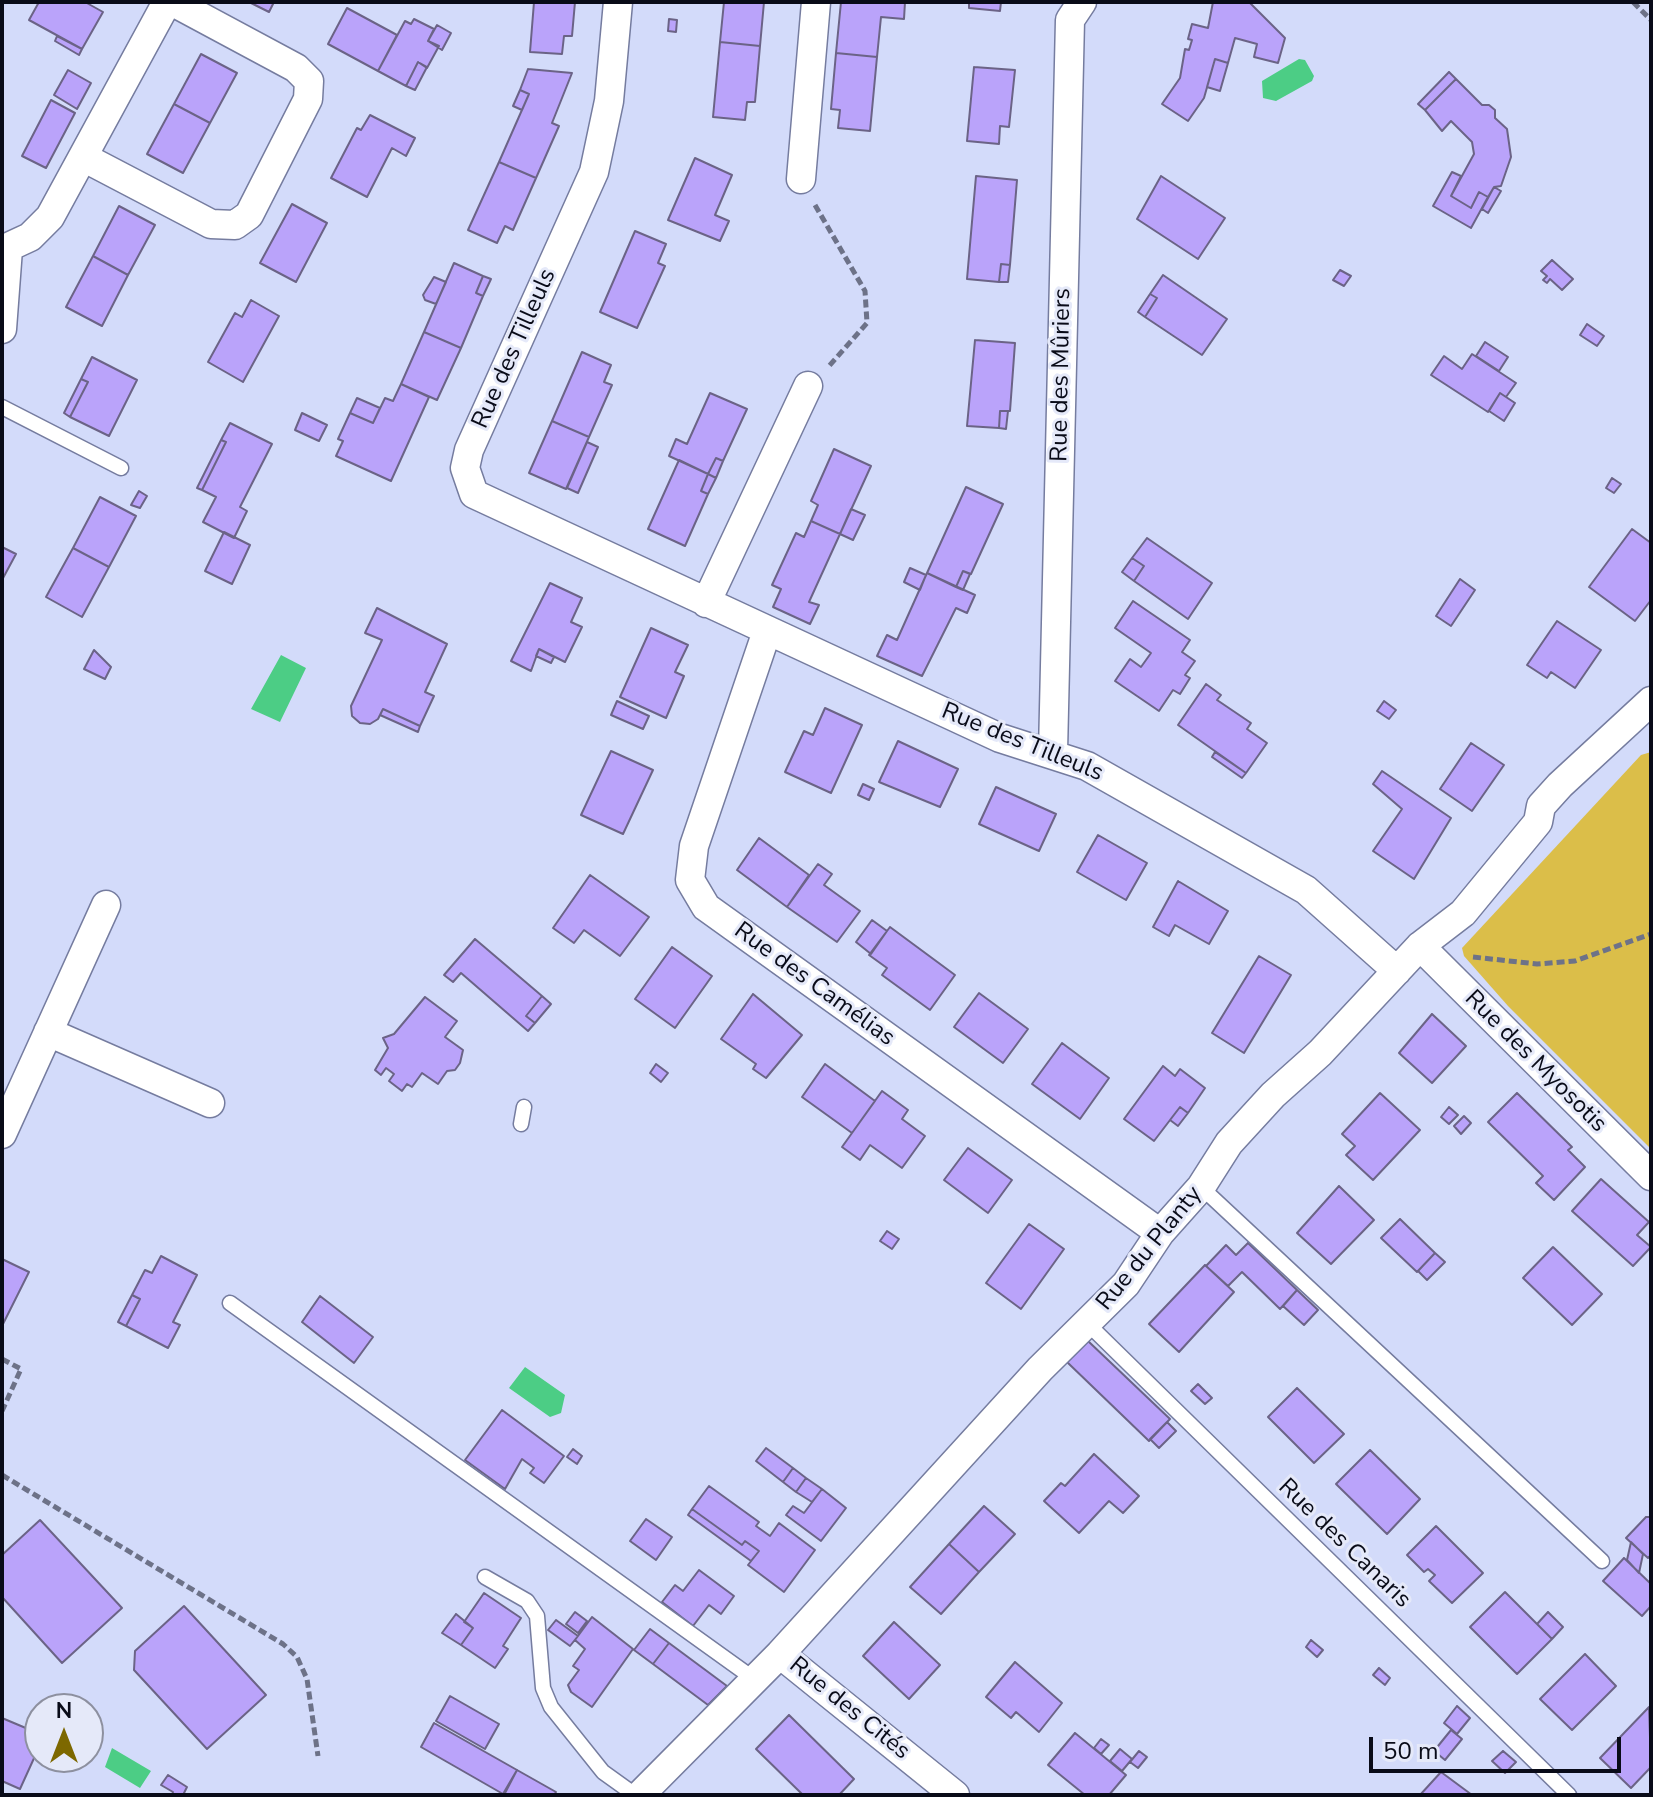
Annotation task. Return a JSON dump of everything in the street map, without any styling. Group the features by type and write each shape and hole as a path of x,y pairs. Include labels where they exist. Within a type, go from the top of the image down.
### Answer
{"street":[{"path":"2,329 5,249 30,237 50,217 83,157 170,2 296,68 309,81 308,99 249,215 235,225 211,224 83,157"},
{"name":"Rue des Tilleuls","path":"618,2 609,101 594,172 469,450 465,468 474,494 1000,738 1053,752 1107,776 1306,890 1397,971"},
{"path":"801,179 816,2"},
{"name":"Rue des Mûriers","path":"1053,752 1073,8"},
{"path":"706,603 808,386"},
{"name":"Rue des Camélias","path":"767,631 694,846 690,880 706,907 1160,1233"},
{"name":"Rue du Planty","path":"638,1795 780,1654 1040,1369 1088,1324 1127,1281 1160,1233 1201,1187 1243,1128 1320,1053 1397,971 1428,955 1466,905 1538,822 1541,806 1651,701"},
{"path":"2,1134 106,905"},
{"name":"Rue des Myosotis","path":"1428,955 1651,1176"},
{"path":"48,1032 210,1103"},
{"name":"Rue des Cités","path":"780,1654 955,1795"}],"lane":[{"path":"2,407 121,468"},
{"path":"521,1124 524,1107"},
{"path":"1201,1187 1602,1561"},
{"path":"230,1303 754,1679"},
{"name":"Rue des Canaris","path":"1088,1324 1569,1795"},
{"path":"485,1577 527,1601 537,1616 543,1688 551,1707 603,1772 638,1795"}],"path":[{"path":"1633,2 1651,20"},
{"path":"801,179 865,291 867,323 808,386"},
{"path":"1428,955 1537,964 1575,961 1651,934"},
{"path":"2,1359 21,1369 2,1411"},
{"path":"2,1475 283,1644 297,1657 307,1679 318,1756"}],"shaded area":[{"path":"1299,59 1305,60 1314,76 1312,81 1276,101 1263,98 1262,81"},
{"path":"281,655 306,668 280,722 251,709"},
{"path":"1651,752 1650,1148 1508,1006 1464,956 1462,948 1641,755"},
{"path":"525,1367 565,1395 561,1413 550,1417 509,1388"},
{"path":"112,1748 151,1771 140,1788 105,1767"}],"building":[{"path":"39,2 85,2 103,12 82,49 29,20"},
{"path":"249,2 274,2 269,12"},
{"path":"534,2 575,2 572,36 564,36 562,54 530,52"},
{"path":"724,2 764,2 760,46 720,42"},
{"path":"841,2 905,2 904,19 881,17 877,57 836,53"},
{"path":"969,2 1001,2 1000,11 969,8"},
{"path":"1213,2 1249,2 1285,38 1278,63 1254,57 1257,44 1235,38 1228,63 1215,59 1204,98 1188,121 1162,104 1180,78 1185,49 1189,50 1192,40 1188,39 1192,24 1208,28"},
{"path":"347,8 397,35 378,71 328,44"},
{"path":"414,19 434,29 428,41 439,46 427,68 418,62 406,86 378,71 405,21 411,24"},
{"path":"669,19 677,20 676,32 668,31"},
{"path":"437,25 451,33 442,50 428,41"},
{"path":"57,36 82,49 79,55 55,41"},
{"path":"720,42 760,46 755,102 747,102 745,120 713,117"},
{"path":"836,53 877,57 870,131 838,128 840,110 831,109"},
{"path":"201,54 237,73 210,123 174,104"},
{"path":"1215,59 1228,63 1220,91 1207,87"},
{"path":"418,62 427,67 415,90 406,86"},
{"path":"974,67 1015,70 1009,127 1000,126 999,144 967,141"},
{"path":"528,69 572,73 552,123 559,126 536,178 499,162 529,94 520,90"},
{"path":"68,70 91,83 77,109 54,95"},
{"path":"1449,72 1456,79 1425,110 1418,104"},
{"path":"1456,79 1482,105 1489,105 1495,110 1495,118 1507,129 1511,157 1501,186 1494,187 1488,197 1479,192 1471,208 1451,196 1474,154 1472,142 1451,121 1442,131 1425,110"},
{"path":"520,90 529,94 522,110 513,106"},
{"path":"51,100 75,113 46,168 22,156"},
{"path":"174,104 210,123 183,173 147,154"},
{"path":"370,115 415,138 406,156 392,148 367,197 331,178 357,128 361,130"},
{"path":"695,158 732,175 715,215 729,221 720,241 668,220"},
{"path":"499,162 536,178 513,230 505,226 497,243 468,230"},
{"path":"1452,172 1461,176 1451,196 1471,208 1479,192 1488,197 1471,228 1433,206"},
{"path":"976,176 1017,180 1010,265 1001,264 999,282 967,279"},
{"path":"1161,176 1225,218 1198,259 1137,219"},
{"path":"1494,187 1501,191 1488,213 1482,209"},
{"path":"292,204 327,223 296,282 260,263"},
{"path":"119,206 155,225 128,275 93,256"},
{"path":"635,231 666,244 658,263 665,266 637,328 600,312"},
{"path":"93,256 128,275 102,326 66,307"},
{"path":"1552,260 1573,279 1562,290 1550,279 1547,283 1543,280 1547,276 1541,271"},
{"path":"454,263 483,276 476,293 483,296 461,348 424,332"},
{"path":"1001,264 1010,265 1008,282 999,282"},
{"path":"1340,270 1351,276 1344,286 1333,280"},
{"path":"1163,275 1227,319 1202,355 1145,317 1157,298 1150,294"},
{"path":"483,276 491,279 483,296 476,293"},
{"path":"434,277 446,282 436,304 425,300 423,295"},
{"path":"1150,294 1157,298 1145,317 1138,312"},
{"path":"251,300 279,316 243,382 208,362 235,313 242,317"},
{"path":"1587,324 1604,336 1597,346 1580,335"},
{"path":"424,332 461,348 437,400 401,384"},
{"path":"975,340 1015,343 1010,411 1000,411 999,428 967,426"},
{"path":"1485,342 1508,357 1499,371 1476,356"},
{"path":"582,352 611,365 604,382 612,385 589,437 552,421"},
{"path":"1472,354 1516,383 1506,397 1500,393 1488,412 1431,375 1444,356 1462,369"},
{"path":"92,357 137,380 109,436 70,417 88,382 81,379"},
{"path":"81,379 88,382 70,417 64,413"},
{"path":"401,384 429,397 391,481 336,456 343,441 338,439 350,413 373,423 385,398 393,401"},
{"path":"710,393 747,409 723,461 716,458 708,474 669,456 676,439 687,444"},
{"path":"1500,393 1515,403 1504,421 1489,411"},
{"path":"357,398 380,408 373,423 350,413"},
{"path":"1000,411 1008,411 1006,429 999,428"},
{"path":"302,413 327,425 319,441 295,430"},
{"path":"552,421 589,437 566,489 529,473"},
{"path":"230,423 272,444 240,507 247,511 234,538 203,522 216,497 202,490 226,442 221,440"},
{"path":"221,440 226,442 202,490 197,488"},
{"path":"587,442 598,447 578,493 567,488"},
{"path":"834,449 871,466 840,534 811,521 818,505 811,501"},
{"path":"716,458 723,461 716,478 708,474"},
{"path":"679,460 708,474 701,491 708,494 685,546 648,529"},
{"path":"708,474 716,478 708,494 701,491"},
{"path":"1612,478 1621,484 1614,493 1606,488"},
{"path":"966,487 1003,504 971,574 963,571 956,587 927,573"},
{"path":"139,491 147,496 140,508 131,505"},
{"path":"100,497 136,516 109,567 73,548"},
{"path":"851,509 865,515 853,540 840,534"},
{"path":"811,521 840,534 809,602 819,605 810,624 773,607 781,589 772,585 796,533 804,537"},
{"path":"1632,529 1651,543 1651,600 1635,621 1589,587"},
{"path":"224,532 250,545 232,584 205,571"},
{"path":"1147,538 1212,583 1188,619 1134,581 1144,566 1132,558"},
{"path":"2,547 16,554 2,580"},
{"path":"73,548 109,567 82,617 46,597"},
{"path":"1132,558 1144,566 1134,581 1122,572"},
{"path":"910,568 926,575 920,590 904,582"},
{"path":"963,571 970,574 963,590 956,587"},
{"path":"927,573 975,595 967,613 956,608 922,676 877,656 887,635 897,640"},
{"path":"1460,579 1475,590 1451,626 1436,616"},
{"path":"550,583 582,598 571,622 582,627 565,662 539,649 531,671 511,661"},
{"path":"1133,601 1190,640 1182,652 1195,661 1185,675 1190,678 1180,694 1173,690 1159,711 1115,681 1130,659 1141,667 1151,653 1115,628"},
{"path":"377,608 447,644 425,692 434,696 420,726 383,709 378,719 370,724 360,723 352,716 351,706 382,640 365,633"},
{"path":"1557,621 1601,650 1575,688 1551,672 1547,678 1527,665"},
{"path":"651,628 688,645 675,672 684,676 666,718 620,697"},
{"path":"539,649 554,657 551,663 536,656"},
{"path":"94,650 111,667 105,679 84,669"},
{"path":"1206,684 1221,695 1217,700 1251,723 1247,729 1267,743 1246,773 1178,725"},
{"path":"617,701 649,716 643,729 611,715"},
{"path":"1384,701 1396,710 1389,719 1377,711"},
{"path":"825,708 862,725 831,793 785,772 804,731 813,735"},
{"path":"383,709 420,726 418,732 380,715"},
{"path":"898,741 958,769 940,807 879,782"},
{"path":"1471,743 1504,765 1472,811 1440,789"},
{"path":"611,751 653,770 623,834 581,815"},
{"path":"1215,752 1246,773 1242,778 1212,757"},
{"path":"1382,771 1451,818 1414,879 1373,851 1402,809 1373,784"},
{"path":"863,784 874,789 869,800 858,795"},
{"path":"996,787 1056,814 1039,851 979,824"},
{"path":"1098,835 1147,863 1126,900 1077,872"},
{"path":"759,838 809,875 787,907 737,870"},
{"path":"818,864 832,874 824,885 860,911 837,942 787,907"},
{"path":"590,875 649,917 620,956 584,930 574,943 553,928"},
{"path":"1178,881 1228,911 1209,944 1175,925 1169,936 1153,927"},
{"path":"872,920 887,931 871,954 856,942"},
{"path":"890,927 955,975 930,1010 882,975 887,968 869,955"},
{"path":"475,939 542,996 526,1016 535,1023 528,1031 461,973 453,982 444,975"},
{"path":"672,947 712,976 675,1028 635,999"},
{"path":"1259,956 1291,975 1244,1053 1212,1033"},
{"path":"979,993 1028,1029 1003,1063 954,1027"},
{"path":"753,994 802,1035 766,1078 753,1069 756,1064 721,1039"},
{"path":"542,996 551,1004 535,1023 526,1016"},
{"path":"425,997 457,1021 445,1037 463,1050 460,1063 455,1070 447,1071 438,1084 422,1073 412,1087 407,1084 402,1091 389,1081 394,1074 386,1068 381,1075 375,1070 388,1048 383,1038 394,1034"},
{"path":"1432,1014 1466,1046 1432,1083 1399,1053"},
{"path":"1062,1043 1109,1078 1080,1119 1032,1084"},
{"path":"656,1064 668,1073 661,1082 650,1073"},
{"path":"825,1064 875,1101 852,1133 802,1097"},
{"path":"1163,1066 1175,1076 1180,1069 1205,1088 1188,1113 1180,1107 1154,1141 1124,1119"},
{"path":"882,1091 908,1110 902,1119 925,1136 902,1168 870,1145 860,1160 842,1147"},
{"path":"1380,1093 1420,1130 1373,1180 1346,1155 1355,1146 1342,1134"},
{"path":"1517,1093 1572,1147 1568,1150 1585,1167 1554,1200 1536,1183 1543,1176 1488,1122"},
{"path":"1180,1107 1188,1113 1178,1126 1170,1120"},
{"path":"1449,1107 1458,1115 1449,1124 1441,1117"},
{"path":"1464,1116 1471,1123 1461,1134 1454,1126"},
{"path":"968,1148 1012,1180 988,1213 944,1180"},
{"path":"1601,1179 1649,1222 1637,1235 1651,1247 1633,1266 1572,1211"},
{"path":"1339,1186 1374,1220 1331,1264 1297,1233"},
{"path":"1400,1219 1435,1253 1417,1272 1381,1238"},
{"path":"1029,1224 1064,1249 1021,1309 986,1283"},
{"path":"887,1231 899,1239 892,1249 880,1241"},
{"path":"1248,1243 1297,1290 1280,1309 1242,1272 1228,1286 1206,1266 1226,1245 1236,1255"},
{"path":"1553,1247 1602,1294 1572,1325 1523,1278"},
{"path":"1435,1253 1445,1262 1427,1280 1418,1271"},
{"path":"161,1256 197,1275 173,1322 180,1325 168,1348 126,1326 140,1299 132,1295 145,1270 152,1273"},
{"path":"2,1259 29,1272 2,1326"},
{"path":"1205,1265 1234,1292 1179,1352 1149,1324"},
{"path":"1297,1290 1318,1310 1304,1325 1283,1306"},
{"path":"132,1295 140,1299 126,1326 118,1322"},
{"path":"320,1296 373,1337 354,1363 302,1322"},
{"path":"1088,1341 1170,1419 1149,1441 1067,1362"},
{"path":"1198,1384 1212,1398 1205,1404 1191,1391"},
{"path":"1297,1388 1344,1434 1314,1463 1268,1417"},
{"path":"502,1410 564,1456 544,1483 530,1473 534,1468 522,1459 505,1489 465,1460"},
{"path":"1167,1422 1176,1431 1159,1448 1150,1439"},
{"path":"766,1448 793,1468 783,1482 756,1461"},
{"path":"573,1449 582,1456 577,1464 567,1457"},
{"path":"1370,1450 1420,1499 1387,1534 1336,1484"},
{"path":"1094,1454 1139,1496 1123,1513 1109,1501 1079,1533 1044,1501 1061,1483 1065,1486"},
{"path":"793,1468 806,1478 796,1492 783,1482"},
{"path":"806,1478 822,1489 812,1502 796,1492"},
{"path":"709,1486 759,1522 756,1526 770,1536 779,1523 815,1550 784,1592 748,1565 759,1551 745,1541 742,1545 692,1509"},
{"path":"822,1489 846,1508 821,1541 786,1515 793,1506 804,1513"},
{"path":"984,1506 1015,1534 979,1572 949,1544"},
{"path":"692,1509 742,1545 745,1541 759,1551 751,1561 688,1515"},
{"path":"1646,1517 1651,1517 1651,1555 1648,1558 1626,1538"},
{"path":"646,1519 672,1537 656,1560 630,1541"},
{"path":"40,1520 122,1608 62,1663 2,1597 2,1555"},
{"path":"1436,1526 1483,1573 1452,1603 1429,1581 1435,1575 1428,1569 1424,1572 1407,1555"},
{"path":"1631,1542 1643,1554 1639,1573 1627,1560"},
{"path":"949,1544 979,1572 941,1614 910,1587"},
{"path":"1624,1558 1651,1584 1651,1606 1642,1616 1603,1581"},
{"path":"699,1570 734,1596 721,1614 709,1605 693,1626 662,1602 675,1585 683,1591"},
{"path":"1505,1592 1552,1639 1517,1674 1470,1627"},
{"path":"484,1593 521,1618 503,1646 508,1649 495,1668 461,1645 473,1628 464,1622"},
{"path":"184,1606 266,1695 207,1749 134,1670 135,1651"},
{"path":"575,1612 587,1621 578,1633 566,1624"},
{"path":"1548,1612 1563,1627 1552,1639 1537,1624"},
{"path":"456,1614 473,1628 461,1645 442,1633"},
{"path":"592,1617 633,1649 592,1707 571,1692 568,1685 579,1670 573,1666 585,1649 575,1640"},
{"path":"556,1620 578,1636 570,1646 548,1630"},
{"path":"894,1622 940,1665 909,1699 863,1656"},
{"path":"650,1629 669,1643 653,1664 634,1650"},
{"path":"1311,1640 1323,1650 1317,1657 1306,1647"},
{"path":"669,1643 727,1686 708,1705 653,1664"},
{"path":"1585,1654 1616,1686 1572,1730 1540,1699"},
{"path":"1015,1662 1062,1703 1039,1732 1016,1712 1011,1718 986,1697"},
{"path":"1379,1668 1390,1678 1385,1685 1373,1675"},
{"path":"450,1696 499,1724 485,1749 436,1721"},
{"path":"1457,1706 1470,1718 1457,1734 1444,1723"},
{"path":"1649,1707 1651,1767 1631,1788 1600,1758"},
{"path":"789,1715 854,1779 839,1795 803,1795 756,1749"},
{"path":"2,1718 24,1727 24,1773 27,1773 20,1789 2,1781"},
{"path":"434,1723 517,1770 503,1794 421,1747"},
{"path":"1451,1730 1462,1739 1445,1760 1434,1751"},
{"path":"1075,1733 1126,1775 1109,1795 1085,1795 1048,1765"},
{"path":"1101,1739 1109,1745 1101,1754 1094,1748"},
{"path":"1120,1749 1132,1759 1122,1771 1110,1761"},
{"path":"1139,1751 1147,1757 1138,1768 1130,1762"},
{"path":"1503,1751 1516,1762 1505,1773 1492,1761"},
{"path":"517,1770 556,1792 554,1795 504,1795"},
{"path":"1441,1772 1468,1792 1472,1795 1420,1795"},
{"path":"168,1775 187,1787 183,1795 172,1795 173,1792 161,1785"}]}
